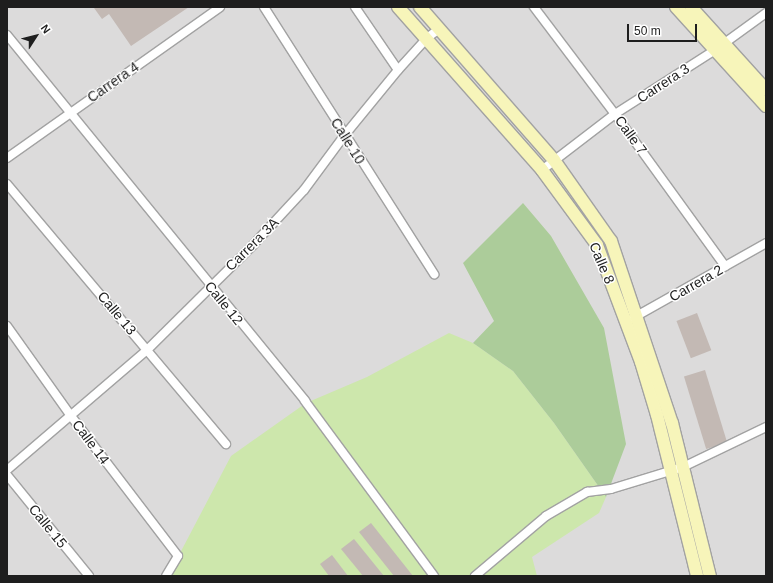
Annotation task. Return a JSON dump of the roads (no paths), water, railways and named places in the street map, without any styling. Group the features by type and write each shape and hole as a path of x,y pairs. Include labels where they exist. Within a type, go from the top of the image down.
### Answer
{"street":[{"name":"Carrera 4","path":"7,158 220,7"},
{"name":"Calle 10","path":"264,7 344,136 434,274"},
{"path":"355,7 398,70"},
{"name":"Calle 8","path":"398,7 427,38 542,170 597,245 641,362 678,468 697,576"},
{"name":"Calle 8","path":"420,7 554,160 611,241 638,316 678,468 710,576"},
{"name":"Calle 7","path":"534,7 615,114 725,266"},
{"path":"676,7 766,90"},
{"path":"691,7 719,46 766,106"},
{"name":"Carrera 3","path":"542,170 615,114 719,46 766,13"},
{"name":"Carrera 3A","path":"7,470 72,416 148,349 209,286 253,245 304,190 344,136 398,70 427,38 439,29"},
{"name":"Calle 12","path":"7,35 209,286 305,401 434,576"},
{"name":"Calle 13","path":"7,184 148,349 226,444"},
{"name":"Carrera 2","path":"625,322 766,243"},
{"name":"Calle 14","path":"7,326 72,416 178,556 166,576"},
{"path":"476,576 546,516 587,492 611,488 678,468 766,427"},
{"name":"Calle 15","path":"7,475 89,576"}]}
